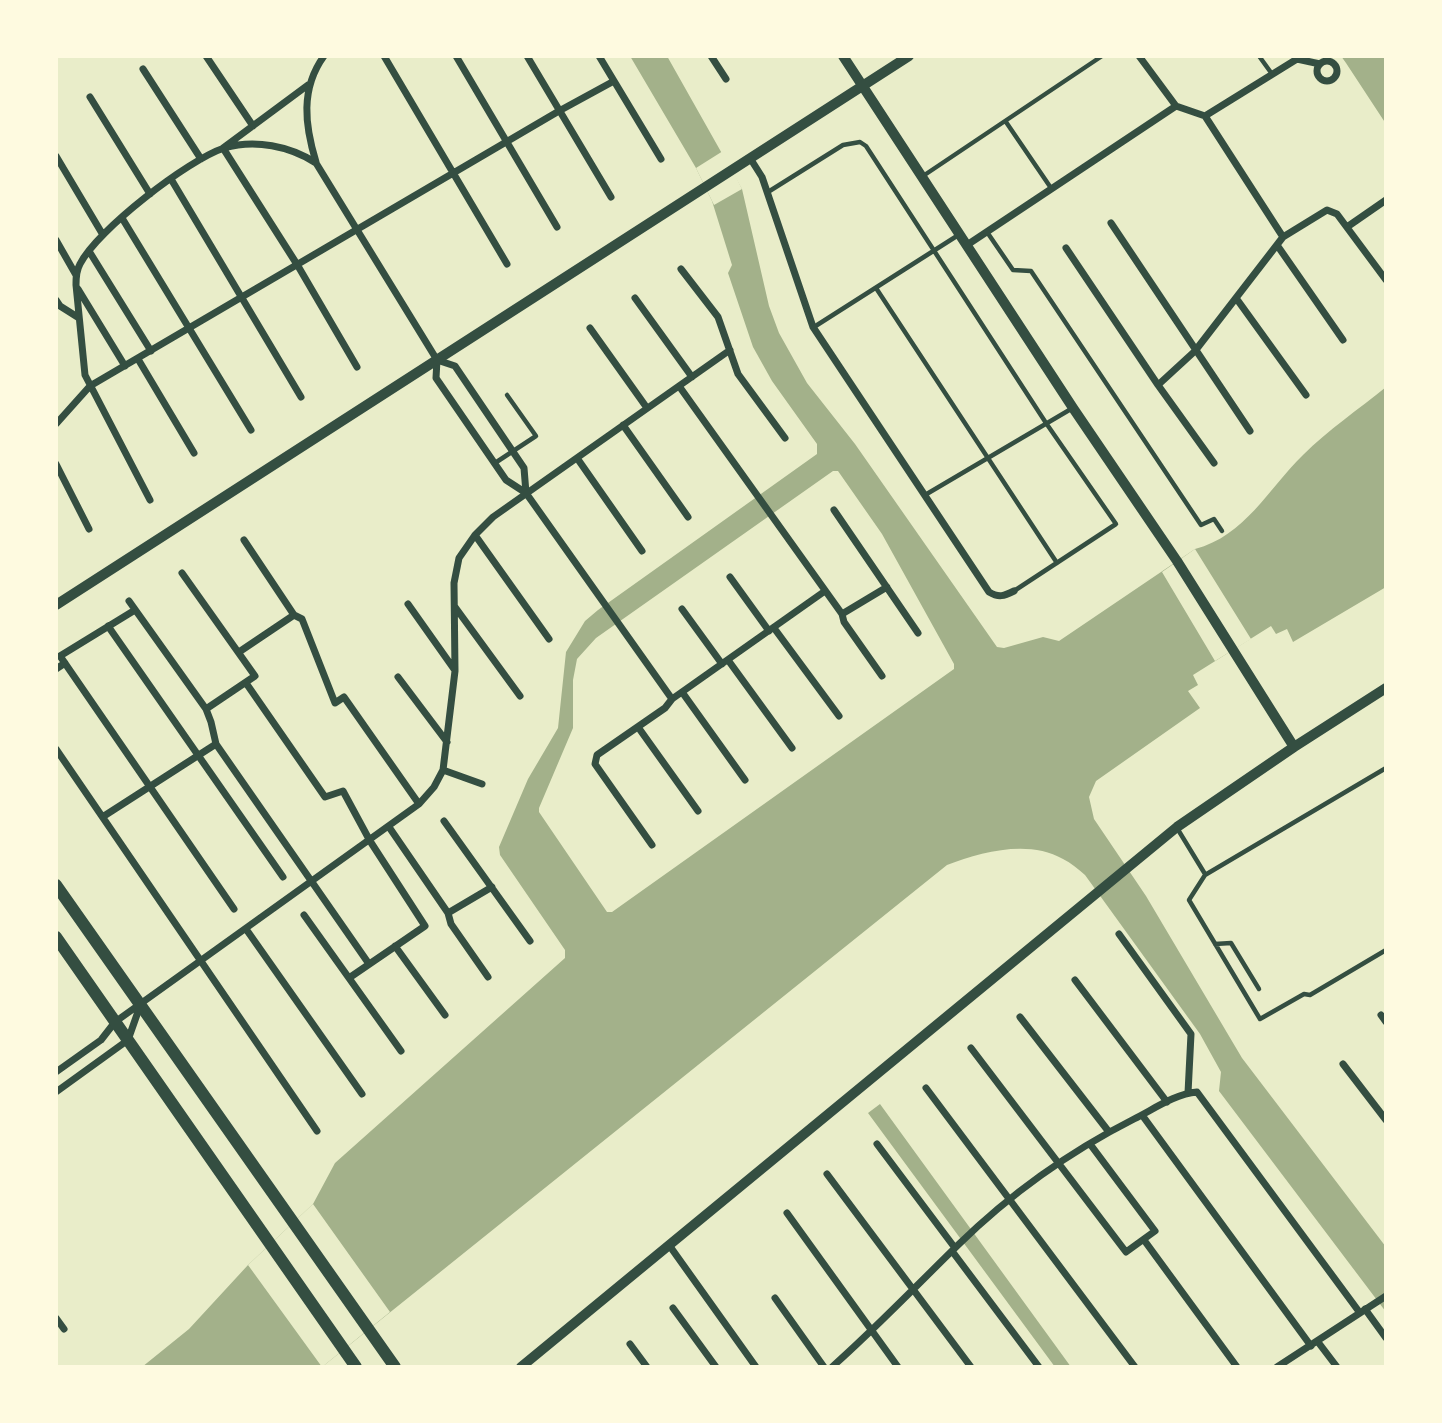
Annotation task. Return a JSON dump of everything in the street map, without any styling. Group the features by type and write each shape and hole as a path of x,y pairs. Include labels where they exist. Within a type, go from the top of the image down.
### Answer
{"main road":[{"path":"56,885 395,1367"},
{"path":"56,937 356,1367"}],"street":[{"path":"206,56 253,126"},
{"path":"384,56 507,264"},
{"path":"456,56 557,227"},
{"path":"527,56 611,197"},
{"path":"599,56 661,159"},
{"path":"711,56 726,79"},
{"path":"843,56 1073,408 1177,561 1294,747"},
{"path":"56,606 909,56"},
{"path":"1139,56 1176,106 1205,116 1283,237"},
{"path":"319,58 308,85 306,108 309,139 316,163 438,360 454,366 524,468 526,493"},
{"path":"1205,116 1297,59 1320,64"},
{"path":"143,69 201,159"},
{"path":"56,424 90,386 614,81"},
{"path":"149,500 85,374 76,285 80,264 103,235 150,194 201,159 223,149 308,85"},
{"path":"90,97 150,194"},
{"path":"967,245 1176,106"},
{"path":"223,149 243,145 282,148 300,153 316,163"},
{"path":"223,149 298,265 358,367"},
{"path":"56,156 103,235"},
{"path":"750,158 768,192 813,327 989,592 996,596 1014,592"},
{"path":"172,179 301,397"},
{"path":"1347,227 1386,200"},
{"path":"1158,385 1195,351 1283,237 1327,210 1338,214 1386,281"},
{"path":"122,218 251,430"},
{"path":"1111,223 1250,431"},
{"path":"56,240 76,275"},
{"path":"1276,246 1343,340"},
{"path":"1066,248 1213,463"},
{"path":"89,251 152,351"},
{"path":"681,269 718,317 738,374 785,438"},
{"path":"76,285 125,366"},
{"path":"635,298 692,377"},
{"path":"1236,298 1306,395"},
{"path":"56,300 60,306 79,318"},
{"path":"590,328 647,408"},
{"path":"56,1072 101,1040 115,1022 419,804 435,786 443,770 456,671 454,583 459,558 475,534 526,493 730,350"},
{"path":"138,359 194,453"},
{"path":"438,360 436,378 506,480 526,493 672,699"},
{"path":"679,386 842,614 844,622 882,676"},
{"path":"623,425 688,517"},
{"path":"577,458 642,551"},
{"path":"56,464 89,529"},
{"path":"834,510 918,633"},
{"path":"475,534 549,639"},
{"path":"244,540 294,615 302,619 335,703 344,697 419,804"},
{"path":"182,573 255,676 206,709"},
{"path":"730,577 839,716"},
{"path":"842,614 887,587"},
{"path":"652,845 595,764 597,755 825,591"},
{"path":"129,601 206,709 216,744 369,964"},
{"path":"408,604 456,671"},
{"path":"454,606 520,696"},
{"path":"135,610 60,656 234,909"},
{"path":"682,610 792,748"},
{"path":"239,652 294,615"},
{"path":"108,626 283,877"},
{"path":"56,669 65,663"},
{"path":"398,677 447,742"},
{"path":"246,682 325,797 343,791 370,841 425,926 349,978"},
{"path":"521,1367 1177,827 1386,688"},
{"path":"682,692 745,780"},
{"path":"638,727 698,811"},
{"path":"104,816 216,744"},
{"path":"56,749 317,1130"},
{"path":"443,770 482,784"},
{"path":"444,821 530,941"},
{"path":"389,827 488,977"},
{"path":"448,913 492,887"},
{"path":"304,915 401,1051"},
{"path":"246,929 362,1094"},
{"path":"1119,934 1191,1034 1188,1093"},
{"path":"395,946 445,1015"},
{"path":"1075,980 1167,1102"},
{"path":"56,1092 128,1040 140,1004"},
{"path":"1020,1017 1109,1132"},
{"path":"971,1048 1126,1252 1155,1231 1090,1144"},
{"path":"1343,1064 1386,1120"},
{"path":"926,1088 1135,1367"},
{"path":"832,1367 955,1248 1011,1199 1109,1132 1167,1102 1188,1093 1198,1092 1386,1338"},
{"path":"1142,1115 1311,1346"},
{"path":"877,1144 1039,1367"},
{"path":"827,1174 971,1367"},
{"path":"787,1213 898,1367"},
{"path":"1144,1240 1237,1367"},
{"path":"669,1245 756,1367"},
{"path":"1277,1367 1386,1296"},
{"path":"775,1298 824,1367"},
{"path":"673,1308 716,1367"},
{"path":"56,1318 64,1329"},
{"path":"1318,1342 1337,1367"},
{"path":"630,1344 647,1367"}],"lane":[{"path":"923,176 1102,56"},
{"path":"1259,56 1272,74"},
{"path":"1006,122 1052,189"},
{"path":"768,192 843,145 860,142 866,145 1046,423 1116,524 1014,592"},
{"path":"987,232 1013,270 1031,271 1201,525 1214,519 1222,531"},
{"path":"813,327 960,234"},
{"path":"876,288 1057,563"},
{"path":"495,463 536,436 507,395"},
{"path":"925,496 1073,408"},
{"path":"1386,768 1205,875 1189,900 1260,1019 1304,994 1310,995 1386,950"},
{"path":"1177,827 1205,875"},
{"path":"1215,944 1231,943 1259,989"}],"shaded area":[{"path":"630,56 667,56 742,189 769,306 779,333 807,383 855,444 997,647 1004,648 1043,637 1059,641 1195,549 1228,534 1255,510 1290,468 1313,446 1386,387 1386,587 1293,642 1287,629 1276,634 1271,626 1193,675 1198,685 1188,691 1200,708 1096,781 1089,797 1094,819 1146,896 1242,1058 1386,1247 1386,1312 1219,1091 1221,1072 1200,1034 1085,875 1069,862 1049,853 1020,849 989,852 947,865 322,1367 142,1367 189,1329 248,1265 313,1204 335,1163 565,958 565,950 500,855 499,847 528,779 558,728 566,652 585,621 598,610 817,454 817,444 772,381 753,347 728,273 732,265 712,201 696,168","holes":["833,471 838,471 882,534 954,664 954,669 612,912 607,912 539,812 573,728 573,680 577,659 596,638"]},
{"path":"1341,56 1386,56 1386,124 1346,63"},
{"path":"880,1104 1071,1367 1055,1367 868,1113"}],"pier":[{"path":"723,151 742,189 714,205 696,168"},
{"path":"1195,549 1251,639 1215,661 1162,572"},
{"path":"313,1204 390,1312 322,1367 248,1265"}]}
